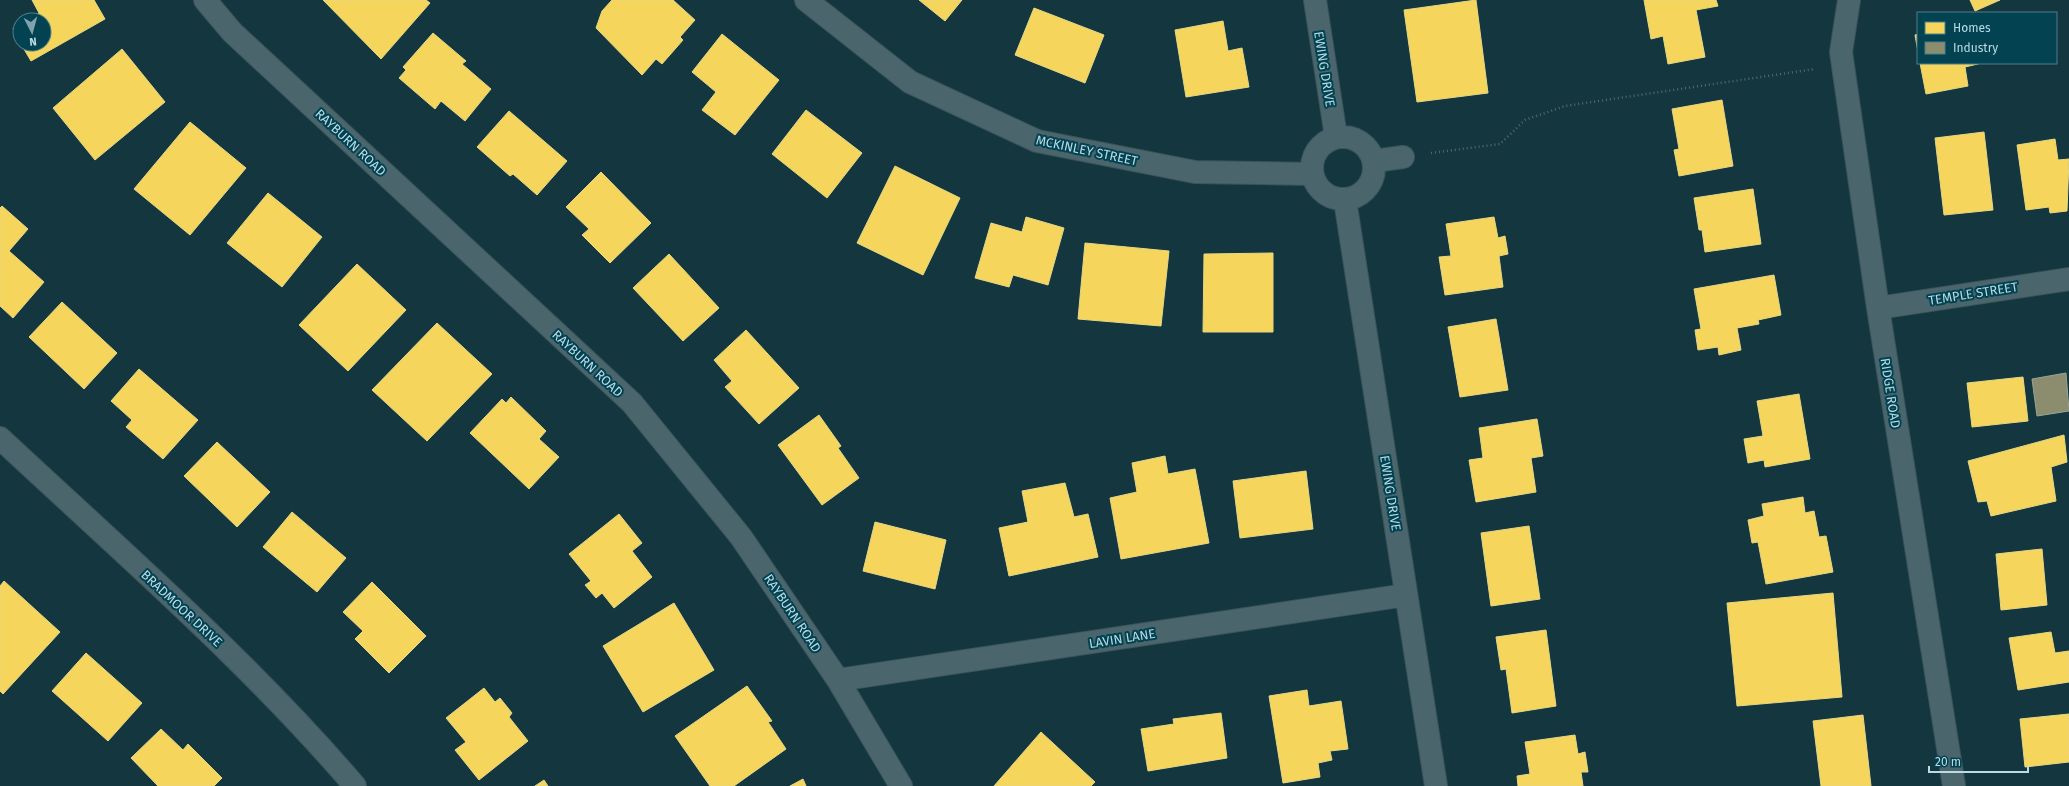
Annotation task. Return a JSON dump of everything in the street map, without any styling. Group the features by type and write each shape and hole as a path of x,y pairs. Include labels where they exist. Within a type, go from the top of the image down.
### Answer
{"street":[{"name":"RAYBURN ROAD","path":"205,0 232,32 632,404 741,537 838,680 901,786"},
{"name":"MCKINLEY STREET","path":"806,0 910,82 1037,140 1195,172 1312,174"},
{"name":"EWING DRIVE","path":"1315,0 1336,137"},
{"name":"RIDGE ROAD","path":"1849,0 1841,52 1878,308 1954,786"},
{"path":"1336,137 1353,138 1360,141 1366,147 1374,161 1375,171 1368,187 1362,193 1345,200 1327,195 1315,182 1312,174 1312,164 1320,147 1336,137"},
{"path":"1374,161 1403,157"},
{"name":"EWING DRIVE","path":"1345,200 1436,786"},
{"name":"TEMPLE STREET","path":"1878,308 2069,279"},
{"name":"BRADMOOR DRIVE","path":"0,438 198,623 263,686 355,786"},
{"name":"LAVIN LANE","path":"838,680 1406,595"}],"path":[{"path":"1403,157 1500,144 1525,120 1565,106 1843,65"}],"building: Homes":[{"path":"32,0 94,0 105,19 52,49 52,12 38,12"},
{"path":"323,0 426,0 430,3 381,59"},
{"path":"612,0 673,0 695,20 680,37 683,40 662,64 656,59 642,75 596,28 602,11"},
{"path":"919,0 962,0 945,21"},
{"path":"1476,0 1488,93 1417,102 1404,10"},
{"path":"1644,0 1716,0 1718,6 1696,10 1705,57 1668,64 1663,36 1651,39"},
{"path":"1970,0 2000,0 1975,11"},
{"path":"1034,8 1104,35 1085,83 1015,55"},
{"path":"1223,21 1228,51 1242,48 1249,87 1186,97 1175,30"},
{"path":"433,33 466,61 462,64 491,89 465,121 441,101 435,109 399,78 406,70 403,67"},
{"path":"722,34 779,80 735,135 702,110 716,92 692,72"},
{"path":"1917,34 1917,46 1915,35"},
{"path":"122,49 165,102 95,160 53,108"},
{"path":"26,52 47,52 31,61"},
{"path":"1920,64 1978,64 1965,67 1968,86 1926,94"},
{"path":"1722,100 1733,166 1679,176 1674,150 1679,149 1672,109"},
{"path":"806,110 862,153 827,198 772,154"},
{"path":"509,111 567,161 537,195 513,174 510,176 477,147"},
{"path":"190,122 246,168 190,235 134,189"},
{"path":"1984,132 1993,210 1944,215 1935,138"},
{"path":"2055,139 2058,160 2069,159 2067,211 2050,213 2049,207 2026,210 2017,145"},
{"path":"895,166 960,198 923,275 857,243"},
{"path":"601,172 651,223 610,263 582,235 589,229 566,207"},
{"path":"1753,189 1761,244 1705,252 1702,230 1699,230 1694,198"},
{"path":"268,193 322,237 282,287 227,243"},
{"path":"2,206 28,229 9,251 44,282 13,318 0,306 0,208"},
{"path":"1026,217 1064,228 1048,285 1013,275 1009,287 975,278 991,223 1022,232"},
{"path":"1494,217 1498,238 1505,236 1508,254 1499,256 1503,287 1445,295 1439,257 1451,256 1446,224"},
{"path":"1085,243 1169,251 1161,326 1078,319"},
{"path":"1273,253 1273,332 1203,332 1204,254"},
{"path":"669,254 719,308 683,341 633,288"},
{"path":"357,264 406,310 348,371 299,325"},
{"path":"1774,275 1781,315 1758,320 1759,324 1737,328 1741,350 1719,355 1718,347 1698,350 1695,330 1701,329 1694,289"},
{"path":"62,302 117,353 84,389 29,337"},
{"path":"1496,319 1508,390 1460,397 1448,327"},
{"path":"437,323 492,374 427,441 372,390"},
{"path":"746,330 799,388 759,424 725,387 732,381 714,360"},
{"path":"139,369 198,420 163,459 126,427 132,420 111,401"},
{"path":"2023,377 2028,421 1972,427 1967,383"},
{"path":"1799,394 1810,459 1765,467 1764,460 1748,463 1744,439 1763,436 1757,401"},
{"path":"511,397 546,431 539,439 559,457 529,489 470,433 502,399 506,403"},
{"path":"819,415 841,446 838,448 859,478 822,505 778,445"},
{"path":"1537,419 1543,456 1531,458 1536,492 1476,502 1469,460 1483,458 1479,428"},
{"path":"2064,435 2067,462 2051,467 2056,501 1991,516 1987,501 1978,502 1968,461"},
{"path":"217,442 270,492 237,527 184,476"},
{"path":"1165,456 1168,474 1195,469 1209,543 1121,559 1110,498 1137,492 1132,463"},
{"path":"1306,471 1313,529 1240,538 1233,481"},
{"path":"1065,483 1074,517 1088,514 1098,557 1009,576 999,528 1028,522 1022,491"},
{"path":"1803,497 1805,513 1814,511 1819,537 1826,536 1833,572 1766,584 1758,542 1752,543 1748,520 1764,516 1762,504"},
{"path":"292,512 346,558 317,592 263,547"},
{"path":"619,514 642,543 632,551 652,577 614,608 602,593 596,598 585,585 591,581 569,554"},
{"path":"875,522 946,540 935,589 863,571"},
{"path":"1529,526 1540,599 1491,606 1481,533"},
{"path":"2042,549 2047,605 2001,610 1996,554"},
{"path":"4,581 60,632 3,694 0,691 0,586"},
{"path":"372,582 426,636 389,673 355,639 363,631 343,612"},
{"path":"1833,593 1842,697 1737,706 1727,603"},
{"path":"674,603 714,670 643,712 603,646"},
{"path":"1546,630 1556,706 1512,713 1506,669 1501,670 1496,637"},
{"path":"2051,632 2055,653 2069,651 2069,682 2018,690 2009,638"},
{"path":"86,653 142,703 108,741 52,691"},
{"path":"747,686 772,721 768,722 786,749 734,786 710,786 675,736"},
{"path":"484,688 495,702 500,698 512,713 509,717 528,741 479,780 455,750 466,742 446,718"},
{"path":"1307,690 1309,706 1341,701 1348,749 1330,751 1332,760 1318,763 1320,777 1283,783 1269,696"},
{"path":"1221,713 1227,758 1148,771 1141,729 1174,724 1173,719"},
{"path":"2069,714 2069,762 2025,767 2020,719"},
{"path":"1863,715 1871,786 1821,786 1813,721"},
{"path":"161,729 183,750 188,744 222,778 214,786 158,786 131,758"},
{"path":"1041,732 1095,782 1091,786 994,786"},
{"path":"1575,735 1578,754 1585,752 1588,772 1581,772 1583,786 1518,786 1517,776 1530,774 1525,742"},
{"path":"803,779 806,786 790,786"},
{"path":"544,780 548,786 535,786"}],"building: Industry":[{"path":"2066,373 2069,411 2037,416 2032,379"}]}
